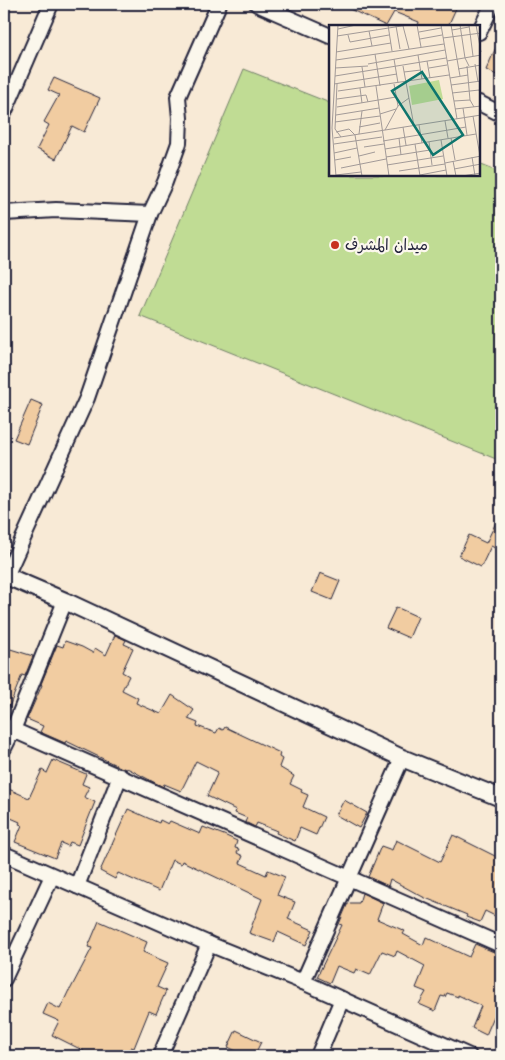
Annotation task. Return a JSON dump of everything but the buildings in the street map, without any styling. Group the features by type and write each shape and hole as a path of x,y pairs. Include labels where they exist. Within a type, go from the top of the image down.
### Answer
{"street":[{"path":"5,105 52,4"},
{"path":"219,4 178,98 180,118 179,144 165,182 150,214 87,398 5,575 65,601 402,758 501,798"},
{"path":"257,4 329,36"},
{"path":"480,30 493,4"},
{"path":"480,104 501,114"},
{"path":"4,213 56,210 150,214"},
{"path":"4,748 8,728 65,601"},
{"path":"8,728 501,945"},
{"path":"303,982 402,758"},
{"path":"77,886 120,776"},
{"path":"4,854 470,1056"},
{"path":"4,979 52,876"},
{"path":"160,1056 209,944"},
{"path":"318,1056 342,999"}],"green space":[{"name":"ميدان المشرف","path":"244,69 329,103 329,176 480,176 480,164 501,173 501,461 140,316"}],"place":[{"name":"ميدان المشرف","path":"335,245"}]}
